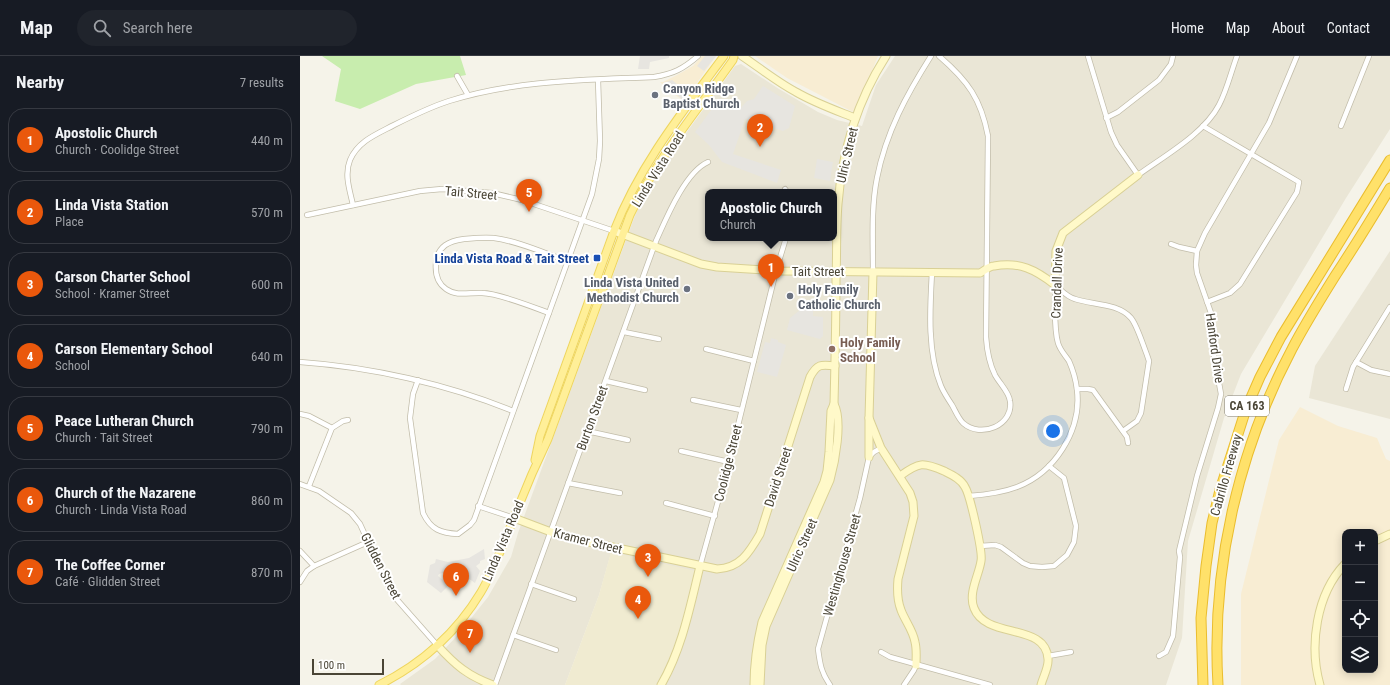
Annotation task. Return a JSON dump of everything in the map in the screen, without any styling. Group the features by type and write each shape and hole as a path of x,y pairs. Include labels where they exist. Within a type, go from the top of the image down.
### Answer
{"highway":[{"name":"Cabrillo Freeway","path":"1203,685 1201,618 1212,523 1220,490 1246,409 1260,377 1281,337 1390,160"},
{"name":"Cabrillo Freeway","path":"1218,685 1216,628 1223,565 1235,502 1254,435 1271,392 1292,348 1390,188"}],"main road":[{"name":"Linda Vista Road","path":"532,472 540,436 624,205 649,160 724,56"},
{"name":"Linda Vista Road","path":"379,685 412,666 437,645 461,620 481,592 498,560 532,472 548,439 622,234 637,201 658,164 733,60 734,56"}],"street":[{"path":"353,205 348,183 348,172 350,161 354,152 365,140 418,113 468,95 524,84 654,77 666,75 686,66 698,56"},
{"path":"742,56 796,93 855,118"},
{"name":"Ulric Street","path":"837,217 840,184 847,146 855,118 869,87 886,56"},
{"path":"869,457 874,203 877,178 885,147 895,120 931,56"},
{"path":"932,272 931,338 933,358 941,386 962,422 970,428 979,431 997,427 1007,416 1011,402 990,364 987,351 986,270 988,136 978,101 971,89 954,69 939,56"},
{"path":"1088,56 1106,118 1117,145 1138,175"},
{"path":"1106,118 1118,112 1159,80 1171,64 1173,56"},
{"name":"Crandall Drive","path":"969,496 1016,487 1035,478 1057,458 1067,442 1072,430 1078,402 1077,389 1068,361 1061,351 1058,343 1056,333 1056,251 1063,233 1138,175 1198,132 1211,118 1219,105 1237,56"},
{"name":"Hanford Drive","path":"1159,656 1166,652 1173,636 1180,557 1179,551 1196,476 1218,408 1221,394 1209,328 1211,313 1197,273 1197,251 1205,233 1269,123 1297,56"},
{"path":"1341,126 1369,56"},
{"path":"457,76 468,95"},
{"path":"418,380 413,394 410,418 423,513 434,528 444,533 458,534 474,520 592,194 599,159 600,141 598,80"},
{"path":"1203,126 1299,182 1297,192 1240,284 1230,293 1207,302"},
{"name":"Burton Street","path":"494,685 624,332 654,246 670,207 701,165 708,162"},
{"name":"Tait Street","path":"307,215 420,191 442,189 478,191 522,200 614,231 701,264 717,268 776,271 980,273 992,266 1024,266 1032,269 1055,285 1067,296 1115,308 1123,311 1132,319 1148,355 1149,361 1141,413 1136,421 1123,431"},
{"path":"549,313 497,295 484,292 456,294 446,289 439,282 436,273 437,256 448,242 478,238 495,238 509,241 567,261"},
{"name":"Coolidge Street","path":"661,685 670,670 678,649 715,516 776,271 785,241"},
{"name":"Ulric Street","path":"754,685 754,671 758,639 762,622 814,505 827,471 831,411 834,404 837,241"},
{"path":"1171,244 1197,251"},
{"path":"1346,389 1353,367 1390,307"},
{"path":"624,332 659,339"},
{"path":"706,349 754,361"},
{"path":"300,362 360,368 418,380 513,411"},
{"path":"1356,362 1371,370 1390,374"},
{"name":"David Street","path":"700,566 726,569 740,561 752,549 760,534 814,368 821,365 835,366"},
{"path":"606,381 645,390"},
{"path":"1077,389 1093,390 1127,437 1128,443"},
{"path":"693,400 741,410"},
{"name":"Ulric Street","path":"760,685 762,645 766,626 817,511 831,474 836,448 837,411 834,404"},
{"path":"300,414 309,416 332,428"},
{"path":"869,418 881,448 910,493 914,516 898,579 898,598 901,611 911,628 915,642 916,665 904,685"},
{"path":"309,486 332,428 343,421 348,420"},
{"path":"587,431 628,440"},
{"path":"869,457 881,448"},
{"path":"681,451 729,462"},
{"name":"Westinghouse Street","path":"830,685 821,668 818,649 860,498 869,457"},
{"path":"900,476 920,464 929,465 955,476 966,488 982,560 972,597 974,608 979,617 988,624 1038,639 1045,646 1048,660 1041,685"},
{"path":"980,546 994,545 1001,547 1023,563 1030,566 1054,566 1067,555 1074,542 1076,526 1064,478 1049,466"},
{"path":"568,483 620,493"},
{"name":"Glidden Street","path":"300,484 309,486 329,496 351,513 360,524 392,594 450,660 464,672 494,685"},
{"path":"666,503 715,516"},
{"name":"Kramer Street","path":"478,506 550,532 584,541 700,566"},
{"path":"1378,540 1390,534"},
{"path":"300,582 307,571 314,566 368,542"},
{"path":"300,550 314,566"},
{"path":"1320,685 1317,673 1315,646 1320,608 1331,583 1344,565"},
{"path":"531,584 574,599"},
{"path":"513,635 556,650"},
{"path":"881,652 890,657 916,665 990,685"},
{"path":"1048,656 1071,652"}],"shaded area":[{"path":"640,56 669,56 669,58 650,62 649,69 638,69"},
{"path":"702,56 716,56 684,101 668,90 660,82 663,82 693,66"},
{"path":"705,56 716,56 704,71 697,66"},
{"path":"755,56 878,56 855,113 787,78"},
{"path":"895,56 1390,56 1390,129 1346,198 1241,374 1224,418 1188,541 1182,638 1166,685 658,685 611,553 599,595 565,685 401,685 400,684 435,659 456,637 488,597 511,557 518,533 634,218 651,181 735,66 741,64 818,112 837,120 862,126 876,85"},
{"path":"672,80 688,93 683,100 663,83"},
{"path":"763,86 795,106 789,128 783,131 745,119 733,154 781,170 777,183 722,162 709,145 695,132 720,98 739,110 747,101 754,99"},
{"path":"817,159 833,162 830,181 814,178"},
{"path":"1390,251 1390,419 1309,398 1315,366"},
{"path":"805,306 813,310 813,316 823,317 823,336 820,339 787,330 790,318"},
{"path":"771,338 786,345 777,377 757,372 765,342 770,343"},
{"path":"1300,407 1338,426 1377,438 1386,459 1390,461 1390,685 1241,685 1241,594 1279,440"},
{"path":"484,549 485,559 480,561 480,563 476,566 480,571 475,583 461,573 463,567 447,570 447,572 439,574 438,576 449,585 441,593 427,582 430,565 435,563 436,559 448,562 469,558"},
{"path":"611,552 696,571 679,643 658,685 565,685 599,595"}],"green space":[{"path":"322,56 460,56 466,75 416,84 360,109 335,101 341,69"}],"place":[{"name":"Canyon Ridge Baptist Church","path":"655,95"},
{"name":"Linda Vista Station","path":"760,147"},
{"name":"Peace Lutheran Church","path":"529,212"},
{"name":"Linda Vista Road & Tait Street","path":"597,258"},
{"name":"Apostolic Church","path":"771,287"},
{"name":"Linda Vista United Methodist Church","path":"687,289"},
{"name":"Holy Family Catholic Church","path":"790,296"},
{"name":"Holy Family School","path":"832,349"},
{"name":"Carson Charter School","path":"648,577"},
{"name":"Church of the Nazarene","path":"456,596"},
{"name":"Carson Elementary School","path":"638,619"},
{"name":"The Coffee Corner","path":"470,653"}]}
